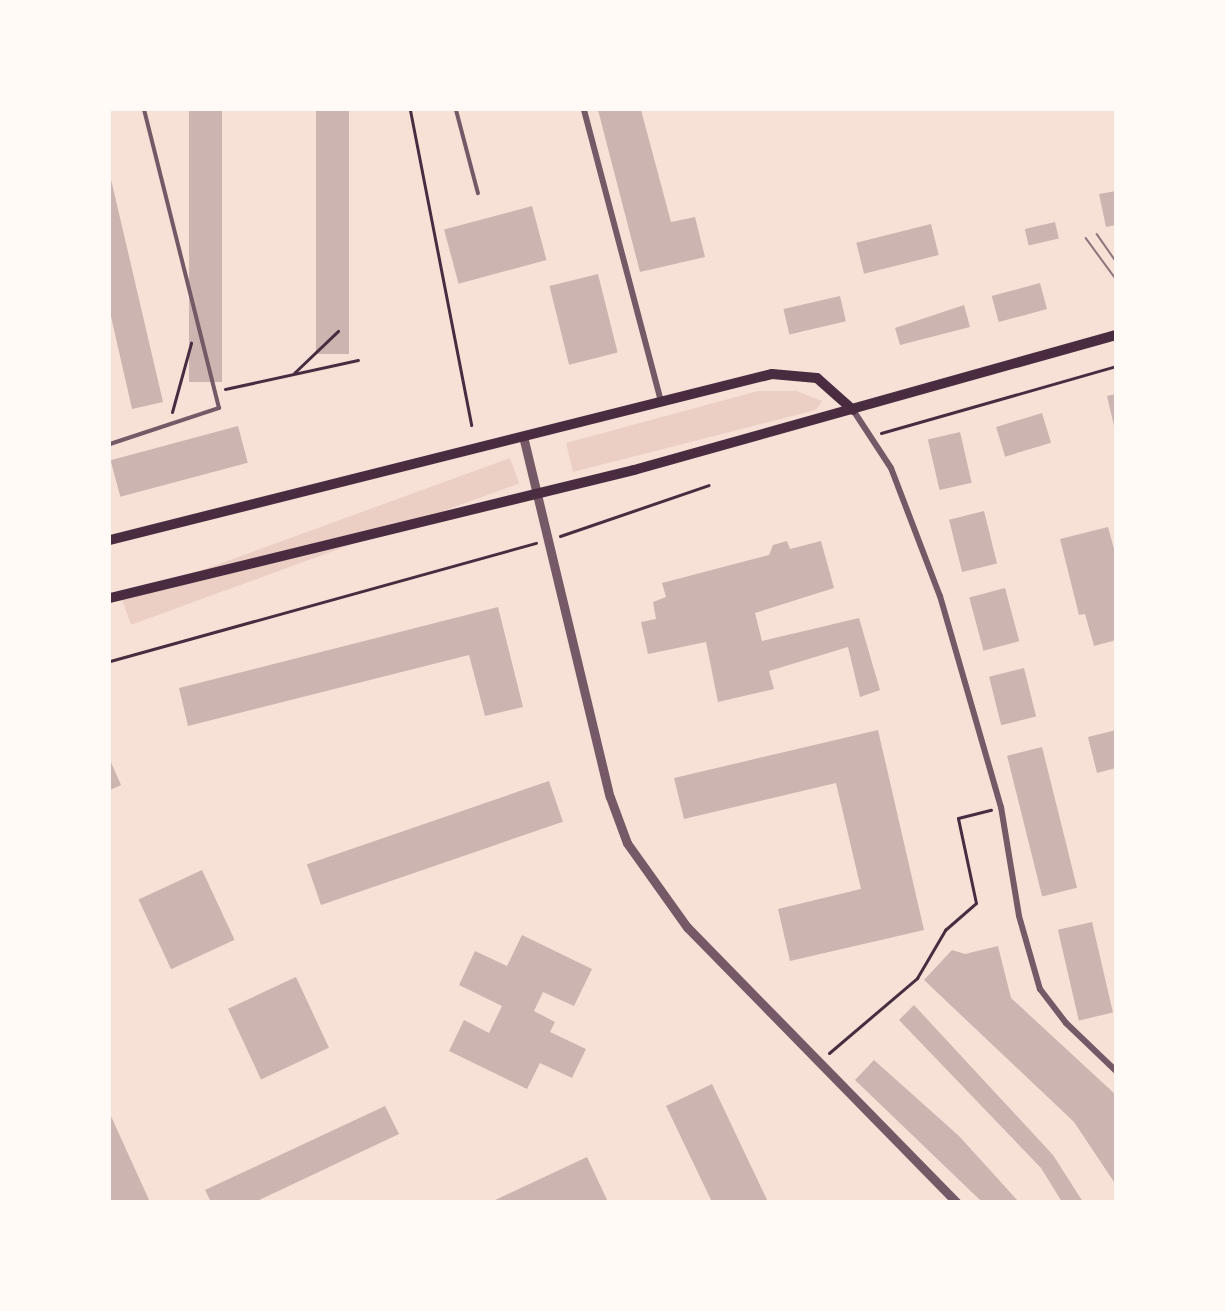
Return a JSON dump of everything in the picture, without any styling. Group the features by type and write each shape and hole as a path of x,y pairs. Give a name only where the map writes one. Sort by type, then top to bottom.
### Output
{"main road":[{"path":"110,598 540,492 854,410 1116,335"},
{"path":"110,540 772,374 796,374 817,378 854,410"}],"street":[{"path":"584,110 661,400"},
{"path":"854,410 869,437 891,468 940,596 1001,807 1019,916 1040,989 1066,1023 1116,1071"},
{"path":"523,436 540,492 610,797 627,843 665,902 956,1202"}],"lane":[{"path":"110,444 219,408 144,110"},
{"path":"456,110 478,193"}],"path":[{"path":"410,110 471,424"},
{"path":"169,425 197,321"},
{"path":"292,374 338,331"},
{"path":"214,391 358,360"},
{"path":"869,437 1116,366"},
{"path":"110,661 550,539 709,485"},
{"path":"820,1060 917,978 945,930 976,903 958,818 1001,807"}],"shaded area":[{"path":"758,391 797,391 822,401 816,410 573,472 566,443"},
{"path":"510,458 519,483 131,625 122,599"}],"building":[{"path":"189,110 222,110 222,382 189,382"},
{"path":"316,110 349,110 349,354 316,354"},
{"path":"598,110 641,110 671,222 695,217 705,257 640,272"},
{"path":"110,175 163,402 132,409 110,312"},
{"path":"1116,191 1116,225 1106,227 1099,194"},
{"path":"532,206 546,260 459,284 444,230"},
{"path":"1055,222 1059,239 1029,246 1025,229"},
{"path":"931,224 939,255 864,274 856,243"},
{"path":"598,274 618,353 569,365 549,286"},
{"path":"1040,283 1047,309 999,322 992,296"},
{"path":"840,296 846,321 789,334 783,309"},
{"path":"964,305 970,327 900,345 895,328"},
{"path":"1116,394 1116,430 1115,430 1107,396"},
{"path":"1042,413 1051,443 1005,457 996,427"},
{"path":"238,426 248,463 120,497 110,460"},
{"path":"960,432 972,483 940,490 928,439"},
{"path":"984,511 997,563 962,572 949,520"},
{"path":"1108,527 1116,556 1116,640 1094,646 1085,614 1079,615 1060,539"},
{"path":"787,541 790,549 821,541 834,588 755,613 762,641 859,618 880,690 860,697 848,647 769,671 774,689 718,702 706,642 648,654 641,622 656,619 653,602 666,597 662,583 769,555 773,545"},
{"path":"1005,588 1019,641 983,651 969,598"},
{"path":"498,607 523,707 485,716 469,655 188,726 179,688"},
{"path":"1024,668 1036,717 1001,725 989,677"},
{"path":"878,730 924,930 790,961 778,909 861,889 836,783 684,819 674,778"},
{"path":"1116,730 1116,768 1097,773 1088,737"},
{"path":"1042,747 1077,888 1042,896 1007,756"},
{"path":"110,760 121,785 110,790"},
{"path":"549,781 563,822 321,905 307,864"},
{"path":"202,870 235,940 171,969 139,900"},
{"path":"1092,922 1113,1013 1079,1020 1058,930"},
{"path":"522,935 592,969 574,1006 543,992 534,1011 555,1022 550,1032 586,1049 572,1078 540,1063 527,1089 449,1051 464,1020 489,1033 502,1006 459,985 475,951 507,966"},
{"path":"998,946 1011,998 1116,1095 1116,1185 1074,1122 924,980 952,950 965,954"},
{"path":"296,977 329,1048 261,1079 228,1009"},
{"path":"914,1005 1053,1155 1083,1202 1062,1202 1041,1168 899,1020"},
{"path":"874,1060 959,1136 1019,1202 982,1202 855,1080"},
{"path":"712,1084 768,1202 712,1202 666,1106"},
{"path":"385,1106 399,1134 255,1202 211,1202 205,1190"},
{"path":"110,1114 150,1202 110,1202"},
{"path":"587,1157 608,1202 491,1202"}],"tram line":[{"path":"1097,234 1116,261"},
{"path":"1086,238 1116,279"}]}
